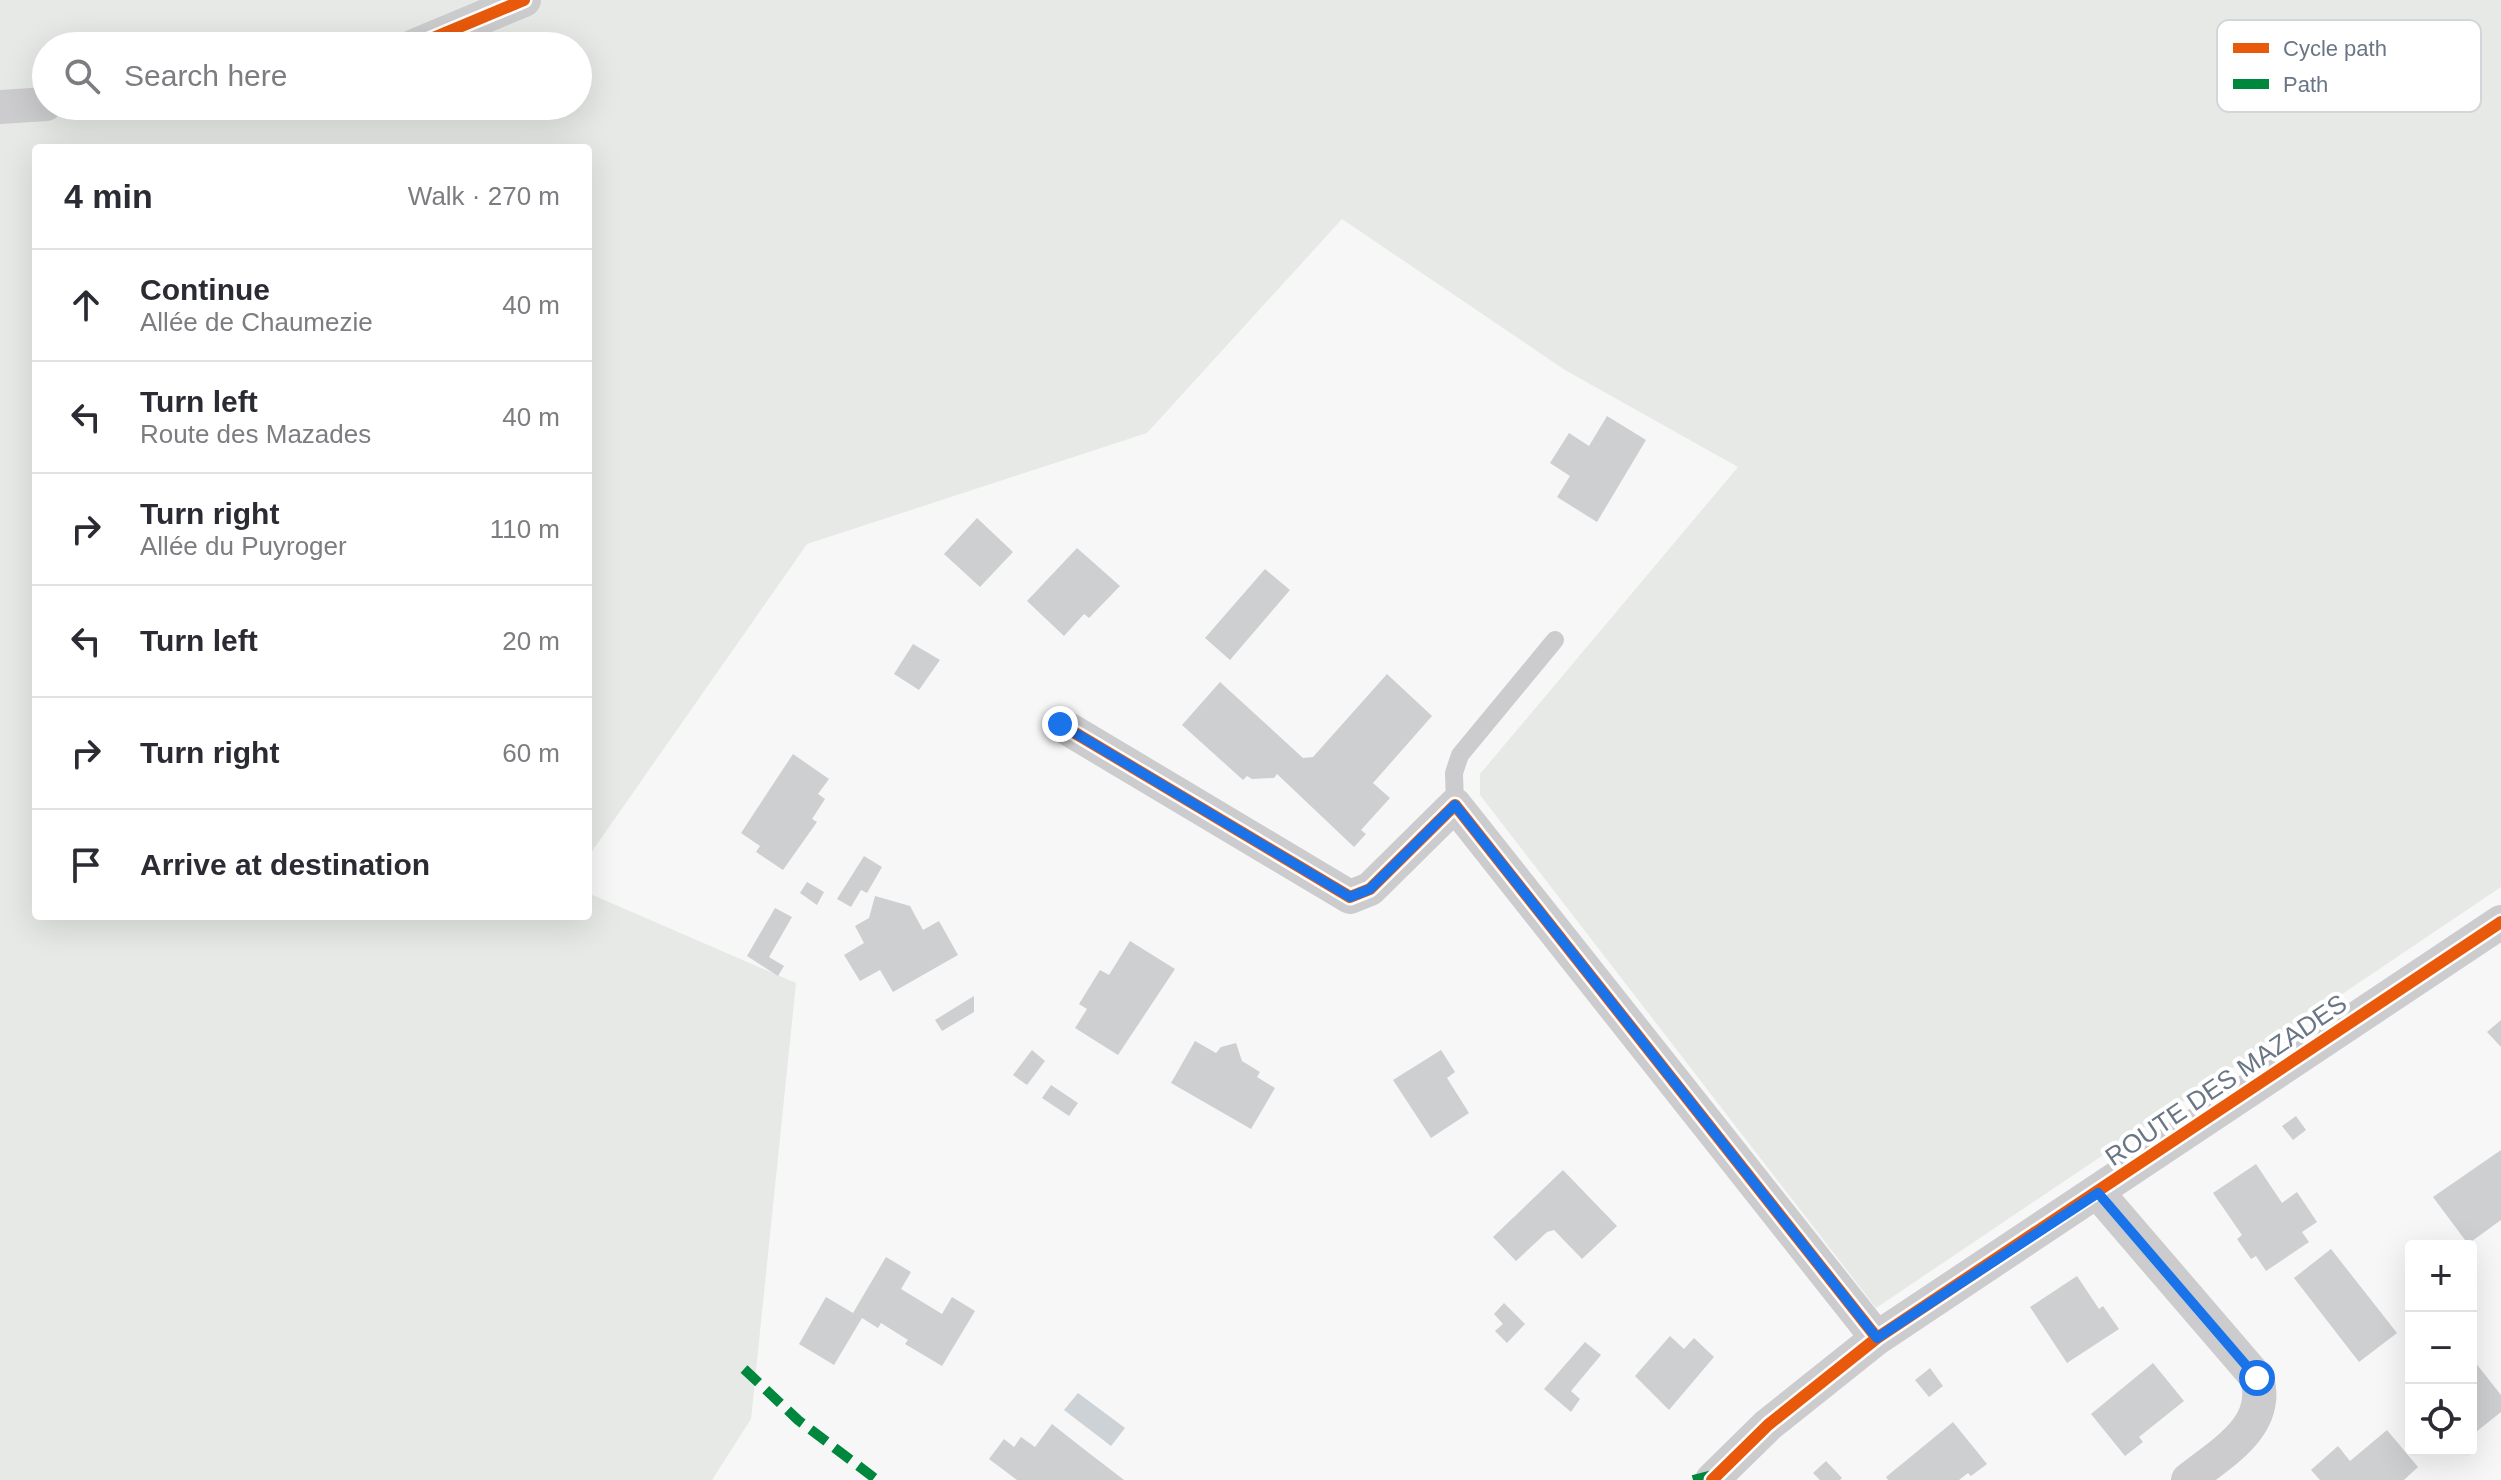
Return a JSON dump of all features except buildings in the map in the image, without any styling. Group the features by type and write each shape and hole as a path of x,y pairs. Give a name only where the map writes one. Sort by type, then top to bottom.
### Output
{"street":[{"path":"447,32 524,0"},
{"path":"0,107 32,105"},
{"path":"1060,724 1350,897 1370,889 1455,805 1877,1338"},
{"name":"ROUTE DES MAZADES","path":"1712,1480 1768,1425 1877,1338 2501,922"},
{"path":"2098,1193 2257,1378 2262,1395 2257,1417 2242,1436 2188,1480"}],"lane":[{"path":"1455,805 1454,773 1460,755 1555,640"}],"shaded area":[{"path":"0,0 2501,0 2501,887 1876,1308 1480,795 1480,774 1738,467 1565,370 1342,219 1147,433 807,544 592,851 592,144 32,144 32,920 592,920 592,895 796,983 751,1419 712,1480 0,1480"},
{"path":"1078,1393 1125,1428 1111,1446 1064,1410"}],"marked path":[{"path":"744,1369 798,1420 877,1480"},
{"path":"1693,1480 1717,1474"}],"cycle path":[{"path":"447,32 524,0"},
{"path":"1060,724 1350,897 1370,889 1455,805 1877,1338"},
{"path":"1712,1480 1768,1425 1877,1338 2501,922"}],"route":[{"path":"1060,724 1350,897 1370,889 1455,805 1877,1338 2098,1193 2257,1378"}]}
